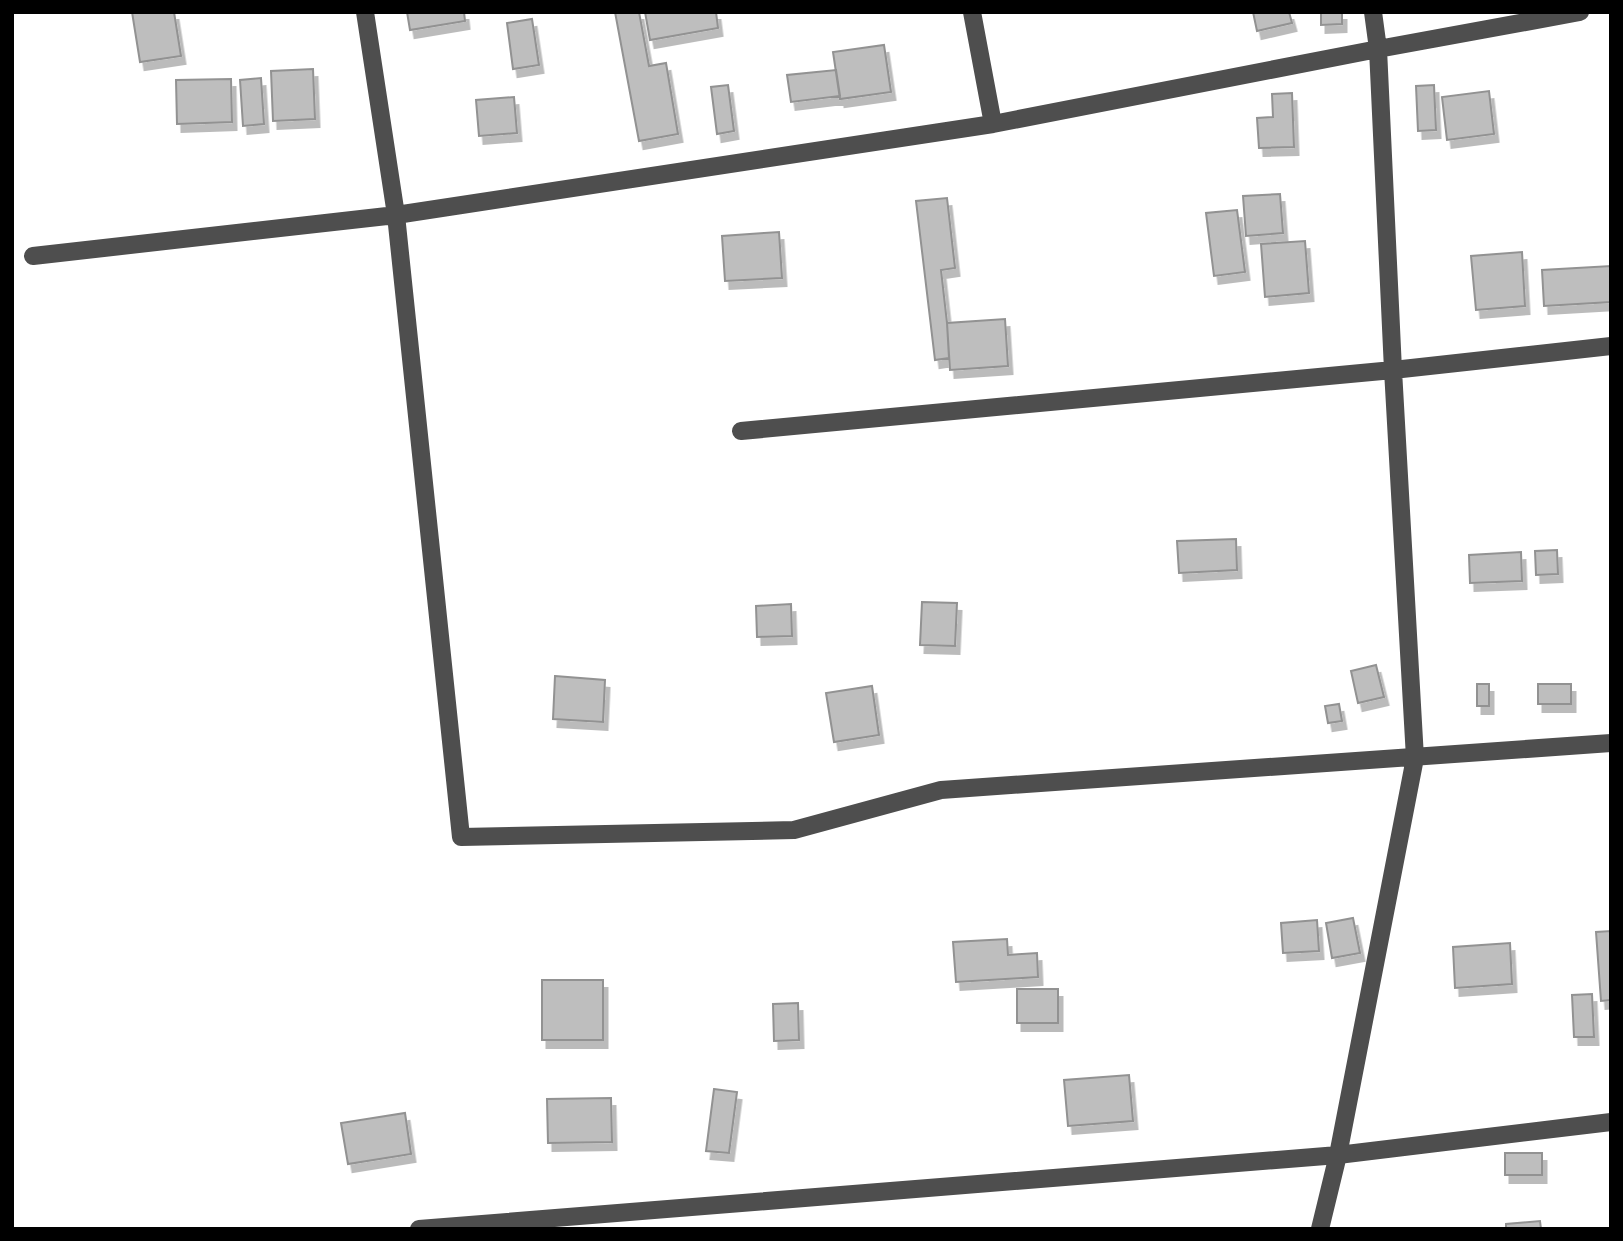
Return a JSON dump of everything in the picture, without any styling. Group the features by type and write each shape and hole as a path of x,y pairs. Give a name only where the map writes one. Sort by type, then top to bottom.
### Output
{"street":[{"path":"365,12 396,215 461,838 794,830 940,790 1611,743"},
{"path":"972,12 993,124"},
{"path":"1320,1229 1338,1155 1415,758 1378,49 1373,12"},
{"path":"33,256 396,215 993,124 1580,12"},
{"path":"741,431 1393,370 1611,346"},
{"path":"419,1229 1338,1155 1611,1122"}],"building":[{"path":"132,12 174,12 181,56 140,62"},
{"path":"407,12 464,12 465,21 410,30"},
{"path":"615,12 639,12 649,66 666,63 678,134 639,141"},
{"path":"645,12 716,12 718,28 650,40"},
{"path":"1253,12 1289,12 1292,23 1257,31"},
{"path":"1321,12 1342,12 1342,24 1321,25"},
{"path":"532,19 539,65 513,69 507,23"},
{"path":"884,45 891,92 840,99 833,52"},
{"path":"313,69 315,119 273,121 271,71"},
{"path":"836,70 840,96 791,102 787,75"},
{"path":"261,78 264,124 243,126 240,80"},
{"path":"231,79 232,122 177,124 176,80"},
{"path":"728,85 734,131 717,134 711,87"},
{"path":"1434,85 1436,130 1418,131 1416,86"},
{"path":"1489,91 1494,134 1447,140 1442,97"},
{"path":"1292,93 1294,147 1259,148 1257,118 1273,117 1272,94"},
{"path":"514,97 517,133 479,136 476,100"},
{"path":"1280,194 1283,233 1246,236 1243,196"},
{"path":"947,198 955,268 941,270 949,358 935,360 916,201"},
{"path":"1237,210 1245,272 1214,276 1206,213"},
{"path":"779,232 782,278 725,281 722,236"},
{"path":"1305,241 1309,293 1265,297 1261,244"},
{"path":"1522,252 1525,306 1476,310 1471,256"},
{"path":"1611,266 1611,302 1544,306 1542,270"},
{"path":"1005,319 1008,366 950,370 947,323"},
{"path":"1236,539 1237,570 1179,573 1177,541"},
{"path":"1557,550 1558,574 1536,575 1535,551"},
{"path":"1521,552 1522,581 1470,583 1469,555"},
{"path":"922,602 957,603 955,646 920,645"},
{"path":"791,604 792,636 757,637 756,606"},
{"path":"1376,665 1384,697 1358,703 1351,671"},
{"path":"555,676 605,680 603,722 553,719"},
{"path":"1477,684 1489,684 1489,706 1477,706"},
{"path":"1538,684 1571,684 1571,704 1538,704"},
{"path":"872,686 879,735 834,742 826,693"},
{"path":"1339,704 1342,721 1328,723 1325,706"},
{"path":"1353,918 1360,953 1332,958 1326,923"},
{"path":"1317,920 1319,951 1283,953 1281,923"},
{"path":"1611,931 1611,1000 1601,1001 1596,932"},
{"path":"1007,939 1008,955 1037,953 1038,977 956,982 953,942"},
{"path":"1510,943 1512,984 1455,988 1453,947"},
{"path":"542,980 603,980 603,1040 542,1040"},
{"path":"1017,989 1058,989 1058,1023 1017,1023"},
{"path":"1592,994 1594,1037 1574,1037 1572,995"},
{"path":"798,1003 799,1040 774,1041 773,1004"},
{"path":"1129,1075 1133,1121 1068,1126 1064,1080"},
{"path":"714,1089 737,1092 729,1153 706,1151"},
{"path":"611,1098 612,1142 548,1143 547,1099"},
{"path":"405,1113 411,1154 348,1164 341,1123"},
{"path":"1505,1153 1542,1153 1542,1175 1505,1175"},
{"path":"1540,1221 1541,1229 1506,1229 1506,1224"}]}
